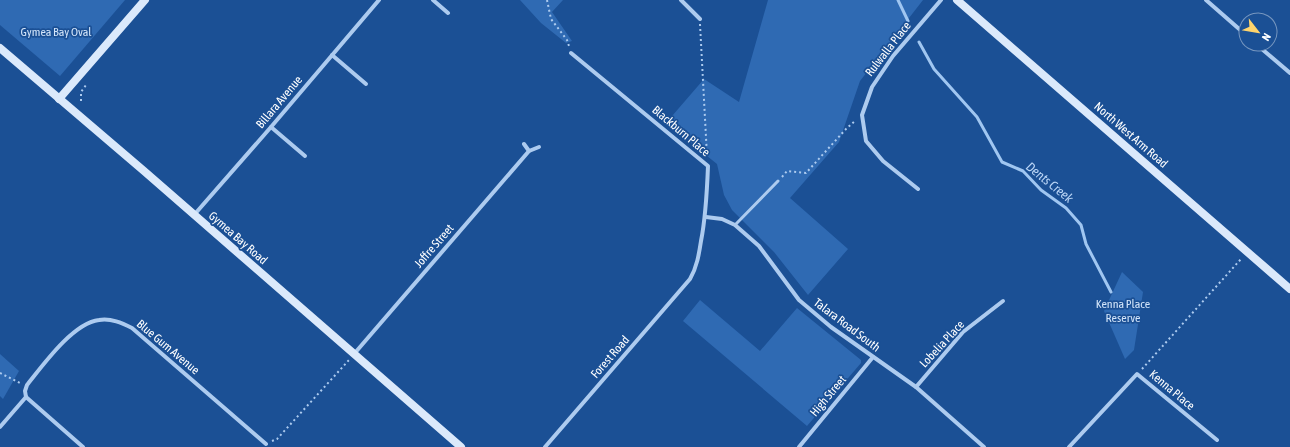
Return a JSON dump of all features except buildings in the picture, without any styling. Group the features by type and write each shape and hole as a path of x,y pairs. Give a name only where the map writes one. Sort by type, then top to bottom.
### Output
{"street":[{"path":"59,100 145,0"},
{"name":"Billara Avenue","path":"194,215 379,0"},
{"path":"433,0 448,13"},
{"path":"681,0 700,19"},
{"name":"Rulwalla Place","path":"918,189 884,161 866,141 862,115 872,87 889,62 941,0"},
{"name":"North West Arm Road","path":"957,0 1290,289"},
{"path":"1206,0 1238,28"},
{"name":"Gymea Bay Road","path":"0,48 59,100 144,171 461,447"},
{"path":"1265,52 1290,73"},
{"name":"Blackburn Place","path":"571,53 708,166 706,217 698,258 694,272 690,279"},
{"path":"332,55 366,84"},
{"path":"271,127 305,156"},
{"path":"524,144 529,151"},
{"name":"Joffre Street","path":"354,354 529,151 539,147"},
{"name":"Talara Road South","path":"706,217 722,219 734,225 759,246 799,300 831,327 916,387 984,447"},
{"name":"Forest Road","path":"545,447 690,279"},
{"name":"Lobelia Place","path":"916,387 963,332 1003,301"},
{"name":"Blue Gum Avenue","path":"27,385 68,337 78,329 90,322 99,320 116,321 132,328 266,444"},
{"name":"High Street","path":"799,447 873,357"},
{"name":"Kenna Place","path":"1069,447 1137,374 1217,440"},
{"path":"27,385 25,391 26,397 83,447"},
{"path":"0,427 26,397"}],"lane":[{"path":"734,225 778,181"}],"path":[{"path":"547,0 551,19 567,40 571,53"},
{"path":"700,19 708,166"},
{"path":"81,101 81,92 86,85"},
{"path":"778,181 787,171 806,173 846,129 862,115"},
{"path":"1137,374 1241,259"},
{"path":"266,444 277,439 354,354"},
{"path":"0,373 27,385"}],"green space":[{"name":"Gymea Bay Oval","path":"0,0 125,0 60,76 0,25"},
{"path":"520,0 563,0 552,12 572,41 566,43 541,23"},
{"path":"768,0 923,0 860,81 839,142 790,198 848,249 808,295 774,252 732,210 724,195 717,164 666,123 704,79 739,102"},
{"name":"Kenna Place Reserve","path":"1122,272 1143,292 1134,350 1125,359 1104,311"},
{"path":"700,300 760,351 797,308 861,360 861,363 807,426 683,321"},
{"path":"0,354 19,371 3,399 0,396"}],"waterway":[{"name":"Dents Creek","path":"898,0 908,21"},
{"name":"Dents Creek","path":"919,42 934,69 977,117 1002,162 1023,171 1041,190 1066,208 1081,225 1086,244 1111,292"}]}
